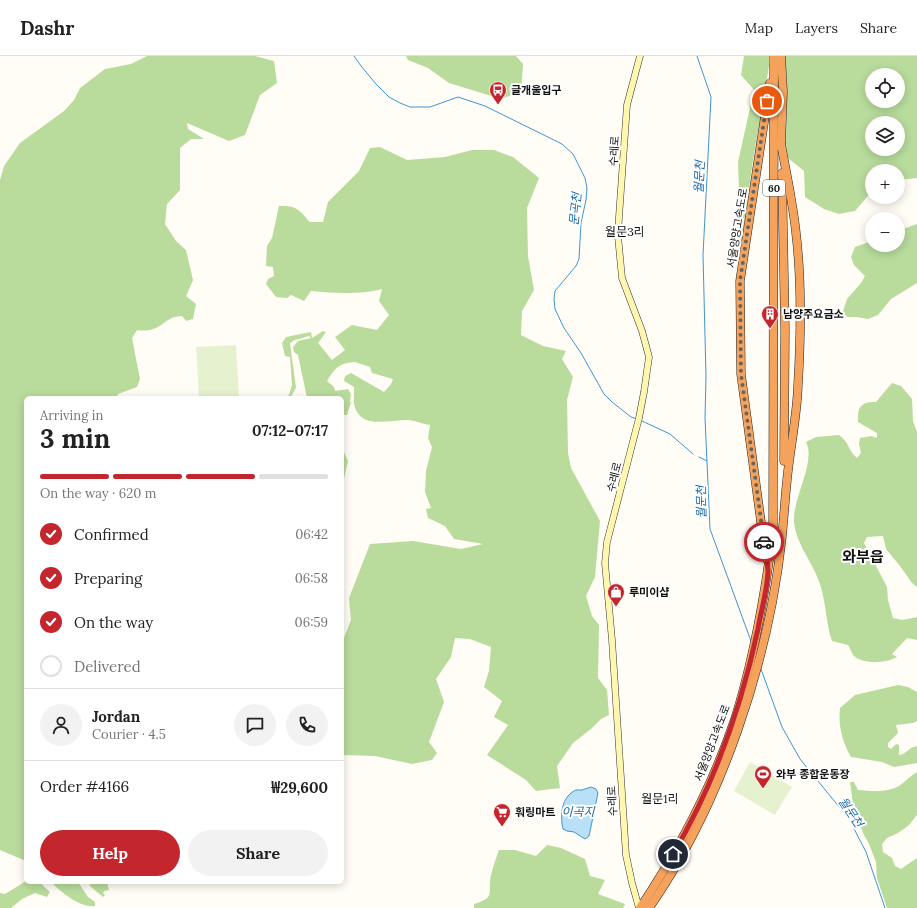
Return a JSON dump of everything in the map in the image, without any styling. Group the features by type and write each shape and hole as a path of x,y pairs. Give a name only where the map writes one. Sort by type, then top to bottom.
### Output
{"highway":[{"name":"서울양양고속도로","path":"768,571 741,374 740,281 774,56"},
{"name":"서울양양고속도로","path":"647,904 710,781 734,719 745,684 765,595 773,524 774,56"},
{"name":"서울양양고속도로","path":"781,56 783,91 781,143 785,329 784,506"},
{"name":"서울양양고속도로","path":"640,908 647,904 675,869 707,805 731,747 748,697 770,608 782,536 789,457 797,404 800,330 799,270 796,233 781,143"}],"main road":[{"name":"수레로","path":"640,56 628,105 618,230 619,259 622,278 642,331 649,357 638,420 607,542 605,563 612,640 626,855 632,883 640,908"}],"green space":[{"path":"147,56 255,56 274,61 277,83 260,95 245,135 229,141 187,123 188,129 204,139 191,139 180,148 180,190 167,204 165,224 176,241 186,250 193,280 186,296 196,304 193,319 186,321 182,316 176,317 152,330 137,330 132,338 140,379 137,387 118,394 117,396 24,396 24,860 0,850 0,180 4,166 20,143 64,111 74,100 80,88 105,69 131,64"},
{"path":"406,56 516,56 523,64 521,92 501,99 449,83 428,68 408,60"},
{"path":"744,56 769,56 769,66 753,160 741,245 738,162 754,90 741,75"},
{"path":"785,56 917,56 917,178 905,179 905,164 865,164 865,199 855,211 839,214 824,209 805,197 804,171 788,158 786,145 787,85"},
{"path":"380,147 407,160 445,157 472,150 494,150 513,157 539,178 527,208 528,256 534,290 522,311 521,335 543,346 566,351 562,359 573,377 567,400 568,453 571,468 600,521 595,577 586,596 592,616 599,625 598,678 607,690 609,715 601,719 573,743 557,766 560,788 536,791 526,780 487,755 508,725 494,717 502,701 484,687 489,671 491,647 470,639 455,638 451,657 436,679 444,702 429,742 437,753 432,760 412,764 375,756 344,755 344,638 351,620 349,598 370,544 413,541 461,549 483,544 454,539 445,526 428,518 426,509 431,508 425,492 426,471 432,447 428,438 430,425 409,420 377,422 362,418 357,412 354,404 354,387 344,381 345,376 351,373 384,392 391,384 393,379 372,373 370,367 355,362 338,367 327,381 334,387 335,391 348,389 351,394 351,402 347,415 344,415 344,396 307,396 298,355 294,352 293,347 298,341 311,338 309,336 290,343 296,388 291,396 287,396 292,385 290,357 285,356 282,343 286,337 311,332 312,338 323,331 326,332 318,343 332,360 345,350 335,337 352,325 377,330 389,315 379,301 382,289 355,293 311,291 304,301 291,295 287,298 276,297 266,284 268,279 274,276 273,267 266,266 267,246 272,238 279,206 294,207 310,222 323,222 328,202 359,171 370,148"},
{"path":"917,224 917,283 891,299 878,315 868,319 847,317 843,311 847,299 865,276 854,265 851,257 855,247 865,243 865,252 905,252 905,228"},
{"path":"236,345 239,396 199,396 196,347"},
{"path":"892,383 901,386 912,399 913,421 917,432 917,587 912,583 886,549 883,536 867,537 864,543 887,587 888,600 893,618 902,620 917,617 917,640 907,638 892,654 897,657 893,659 882,662 869,662 858,659 854,656 848,645 832,641 820,584 800,544 794,519 797,500 807,469 808,450 806,442 816,437 839,435 843,438 852,453 857,458 861,453 859,444 860,438 871,436 877,438 877,433 858,422 859,409 863,404 876,402"},
{"path":"344,452 348,461 344,479"},
{"path":"898,685 908,687 917,692 917,721 913,723 896,725 898,733 888,743 888,747 891,749 896,744 899,745 899,755 917,746 917,763 894,767 882,762 851,757 841,733 840,708 855,695"},
{"name":"와부 종합운동장","path":"750,762 792,787 775,815 734,791"},
{"path":"917,772 917,815 908,826 887,838 882,844 883,852 892,858 895,866 901,869 917,858 917,908 887,908 877,878 876,862 863,833 853,804 850,782 854,782 858,790 884,791 899,786"},
{"path":"547,845 561,848 585,859 590,876 605,880 598,894 625,904 623,908 474,908 474,904 486,899 490,894 491,875 499,850 515,850 536,856"},
{"path":"24,882 24,884 41,884 50,892 47,897 35,893 22,899 11,908 0,908 0,893 5,894"},
{"path":"53,884 79,884 88,897 95,902 95,906 89,906 77,902 65,895"},
{"path":"90,884 108,884 109,890 104,891 103,893 105,895 103,897 90,886"}],"water":[{"name":"이곡지","path":"591,787 596,789 598,793 589,836 585,839 574,832 563,829 562,812 567,797 571,793 576,790"}],"waterway":[{"name":"문곡천","path":"354,56 376,84 389,97 400,103 410,107 430,107 458,97 485,106 562,144 573,154 585,178 587,188 586,200 581,223 579,259 576,266 555,291 555,309 564,328 581,353 604,394 631,417 637,419"},
{"name":"월문천","path":"697,56 711,97 703,255 706,377 705,418 710,529 751,641"},
{"name":"문곡천","path":"642,421 670,434 693,454"},
{"name":"월문천","path":"699,457 707,461"},
{"name":"월문천","path":"761,669 782,727 800,759 849,819 866,852 885,908"}],"way so far":[{"path":"764,542 741,374 740,281 767,101"}],"place":[{"name":"글개울입구","path":"498,105"},
{"name":"남양주요금소","path":"770,329"},
{"name":"루미이샵","path":"616,607"},
{"name":"와부 종합운동장","path":"763,789"},
{"name":"훠링마트","path":"502,827"}],"district":[{"name":"월문3리","path":"625,231"},
{"name":"와부읍","path":"863,556"},
{"name":"월문1리","path":"660,798"}],"route":[{"path":"673,854 710,781 722,753 745,684 765,595 768,571 764,542"}]}
